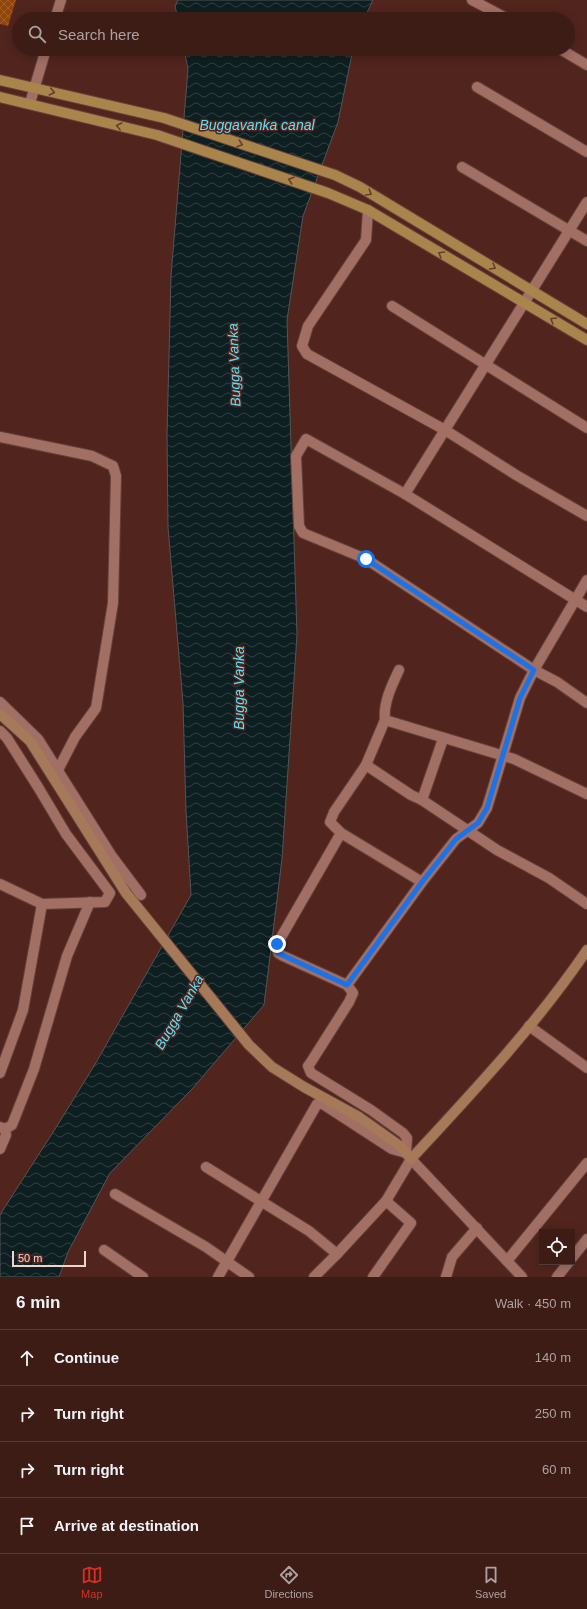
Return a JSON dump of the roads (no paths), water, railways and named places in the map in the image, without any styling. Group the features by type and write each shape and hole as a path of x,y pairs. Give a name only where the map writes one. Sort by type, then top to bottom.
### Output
{"main road":[{"path":"0,80 164,118 335,175 360,187 587,324"},
{"path":"0,97 30,103 157,135 328,193 368,210 587,340"},
{"path":"0,714 30,741 126,893 249,1046 272,1067 304,1087 359,1117 400,1146 409,1156 496,1068 570,975 587,950"}],"street":[{"path":"57,12 61,0"},
{"path":"472,0 495,12"},
{"path":"30,103 44,56"},
{"path":"572,56 587,65"},
{"path":"477,87 587,152"},
{"path":"462,167 587,241"},
{"path":"405,494 523,302 587,202"},
{"path":"368,210 366,240 308,326 302,346 307,354 445,430 516,475 587,516"},
{"path":"392,306 587,428"},
{"path":"0,437 92,456 113,466 116,476 114,603 96,708 75,737 58,770"},
{"path":"587,607 405,494 306,439 296,456 299,526 303,533 366,559 534,670 556,682 587,703"},
{"path":"347,985 422,882 456,839 478,823 487,808 520,698 534,670 587,580"},
{"path":"399,670 390,688 384,712 385,720 366,764 334,812 330,822 341,833 422,882"},
{"path":"0,702 38,740 112,855 141,895"},
{"path":"385,720 443,739 514,759 587,794"},
{"path":"0,732 7,738 66,834 110,893 105,902 42,904 0,884"},
{"path":"422,800 443,739"},
{"path":"366,764 411,795 422,800 497,850 549,878 587,904"},
{"path":"314,1277 386,1201 409,1156 407,1138 403,1133 371,1110 311,1074 309,1070 308,1066 350,1002 353,993 347,985 283,956 278,953 277,949 280,939 341,833"},
{"path":"0,1149 6,1135 3,1128 12,1125 34,1069 67,956 90,902"},
{"path":"0,1073 23,1010 42,904"},
{"path":"529,1026 587,1068"},
{"path":"218,1277 263,1201 317,1104 323,1104 392,1149 409,1156 522,1277"},
{"path":"507,1260 587,1163"},
{"path":"206,1167 263,1201 309,1231 337,1254"},
{"path":"114,1194 194,1239 249,1277"},
{"path":"373,1277 411,1224 386,1201"},
{"path":"446,1277 452,1257 477,1228"},
{"path":"575,1254 587,1239"},
{"path":"104,1250 142,1277"},
{"path":"557,1277 566,1265"}],"water":[{"path":"178,0 373,0 367,12 176,12 175,6"},
{"name":"Buggavanka canal","path":"185,56 352,56 338,122 303,216 287,320 297,635 282,859 264,1005 192,1089 110,1173 68,1252 59,1277 0,1277 0,1215 97,1061 191,895 186,811 183,703 168,527 167,435 171,276 188,69"}],"water label":[{"name":"Bugga Vanka","path":"234,365"},
{"name":"Bugga Vanka","path":"239,688"},
{"name":"Bugga Vanka","path":"179,1012"}]}
